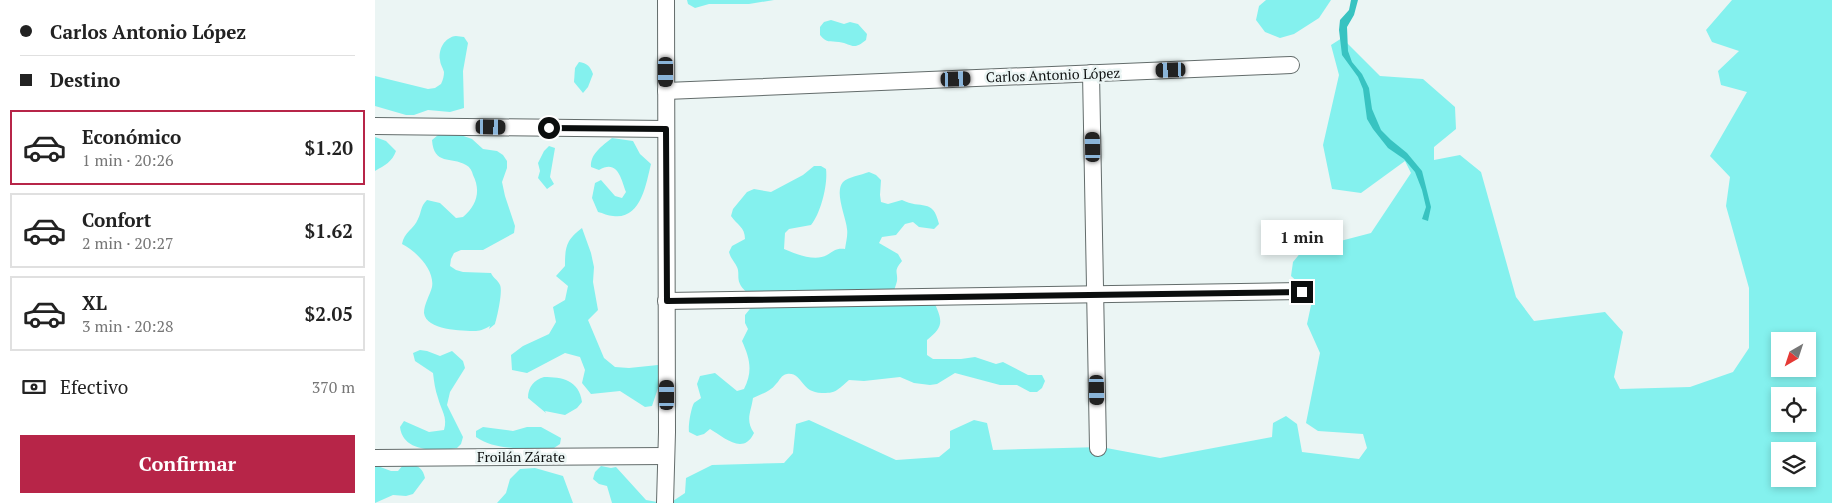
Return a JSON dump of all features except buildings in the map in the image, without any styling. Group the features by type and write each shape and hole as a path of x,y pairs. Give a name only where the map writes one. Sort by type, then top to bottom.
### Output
{"street":[{"path":"665,0 667,301 665,503"},
{"name":"Carlos Antonio López","path":"666,90 1291,65"},
{"path":"1091,73 1099,448"},
{"path":"375,126 666,129"},
{"path":"667,301 1302,292"},
{"name":"Froilán Zárate","path":"375,458 666,456"}],"shaded area":[{"path":"687,0 774,0 749,4 709,4 695,8 688,4"},
{"path":"1266,0 1331,0 1319,18 1294,34 1280,38 1265,32 1256,20 1259,6"},
{"path":"1351,0 1358,0 1354,15 1347,27 1348,51 1352,62 1362,74 1369,88 1372,109 1381,130 1407,153 1422,171 1431,207 1428,221 1422,219 1426,207 1415,172 1404,159 1388,148 1373,129 1367,119 1363,89 1358,77 1342,55 1339,30 1340,20 1349,10"},
{"path":"1732,0 1832,0 1832,503 670,503 685,493 686,478 712,465 784,463 793,453 796,424 809,420 896,460 939,457 950,448 950,431 974,420 987,423 993,450 1101,447 1160,458 1272,437 1273,423 1286,416 1297,424 1302,452 1359,459 1367,448 1363,434 1318,431 1306,423 1320,353 1307,324 1313,296 1291,276 1293,262 1302,251 1371,233 1411,173 1405,161 1361,193 1332,189 1323,145 1339,75 1331,45 1342,38 1380,76 1423,79 1455,107 1456,129 1434,147 1434,160 1460,155 1481,172 1516,297 1534,321 1605,312 1623,332 1614,377 1620,389 1690,387 1733,372 1749,348 1749,288 1726,206 1730,177 1710,156 1747,92 1721,85 1718,71 1739,51 1712,42 1706,30"},
{"path":"831,20 844,24 850,22 858,24 867,34 866,40 853,46 824,39 820,35 820,27 824,22"},
{"path":"456,36 464,37 468,43 463,71 464,108 450,112 428,110 414,115 406,115 375,106 375,76 428,89 435,88 441,84 444,72 440,62 441,48 446,41"},
{"path":"579,62 588,65 593,74 588,87 583,93 574,82 575,68"},
{"path":"452,132 472,139 483,149 497,151 507,161 507,168 502,182 515,226 514,233 483,250 461,250 454,253 451,259 450,266 456,270 491,273 500,285 500,298 495,324 489,329 490,326 478,331 445,328 426,319 424,310 432,287 431,274 418,256 402,244 427,200 440,203 456,218 463,217 472,208 476,198 477,187 470,168 460,162 440,157 433,148 432,140 438,135"},
{"path":"375,137 386,141 396,151 390,161 375,171"},
{"path":"612,138 633,141 640,154 651,164 641,199 636,207 622,216 611,216 598,212 592,198 595,183 601,180 615,196 622,198 626,192 615,169 605,167 599,170 591,167 592,158"},
{"path":"549,146 555,148 550,177 554,184 547,189 538,178 540,171 538,163"},
{"path":"814,166 821,166 826,169 826,182 821,206 811,225 789,229 785,233 784,249 817,258 837,249 845,249 847,231 840,198 841,186 845,180 855,176 869,172 876,175 881,180 881,202 888,204 902,200 930,207 939,224 934,229 919,227 913,222 905,224 896,235 882,237 879,243 898,254 902,261 897,270 897,281 893,294 935,304 940,324 939,328 927,340 927,355 933,359 975,357 996,364 1003,362 1028,375 1042,375 1045,381 1042,388 1037,392 1030,392 1017,385 1000,385 955,373 937,384 930,385 914,383 900,377 864,381 849,380 835,391 822,393 809,390 796,376 787,374 771,389 753,398 749,420 754,433 750,440 739,444 733,443 710,429 704,434 697,436 689,432 693,405 701,398 697,384 700,376 715,373 737,391 744,389 749,376 749,359 742,341 748,329 745,323 745,315 754,304 750,295 740,284 737,268 729,252 732,246 745,239 742,229 731,216 733,209 747,192 754,189 771,192 803,175"},
{"path":"582,228 594,267 593,282 598,310 588,320 604,358 615,367 629,368 658,365 661,379 652,406 645,407 620,391 591,394 582,383 585,370 580,357 565,353 527,373 512,370 511,355 523,346 549,334 556,322 553,307 565,300 568,286 556,276 565,266 567,244"},
{"path":"420,350 440,356 452,351 463,361 465,368 450,392 447,405 463,437 461,444 457,448 431,450 422,448 407,442 402,435 400,427 404,421 429,432 444,430 445,417 436,392 433,373 415,361 413,353"},
{"path":"544,377 569,381 577,389 582,402 577,408 565,415 545,411 546,413 528,398 532,384"},
{"path":"483,427 513,431 527,427 541,427 561,438 560,444 549,449 511,448 492,445 476,437 476,431"},
{"path":"411,464 420,468 425,478 413,494 406,496 393,495 375,503 375,465 391,471 398,471 403,465"},
{"path":"601,466 616,467 646,500 663,503 612,503 607,486 599,484 593,479 595,472"},
{"path":"535,468 563,476 573,503 497,503 506,493 510,479 520,469"}],"route":[{"path":"549,128 666,129 667,301 1302,292"}]}
